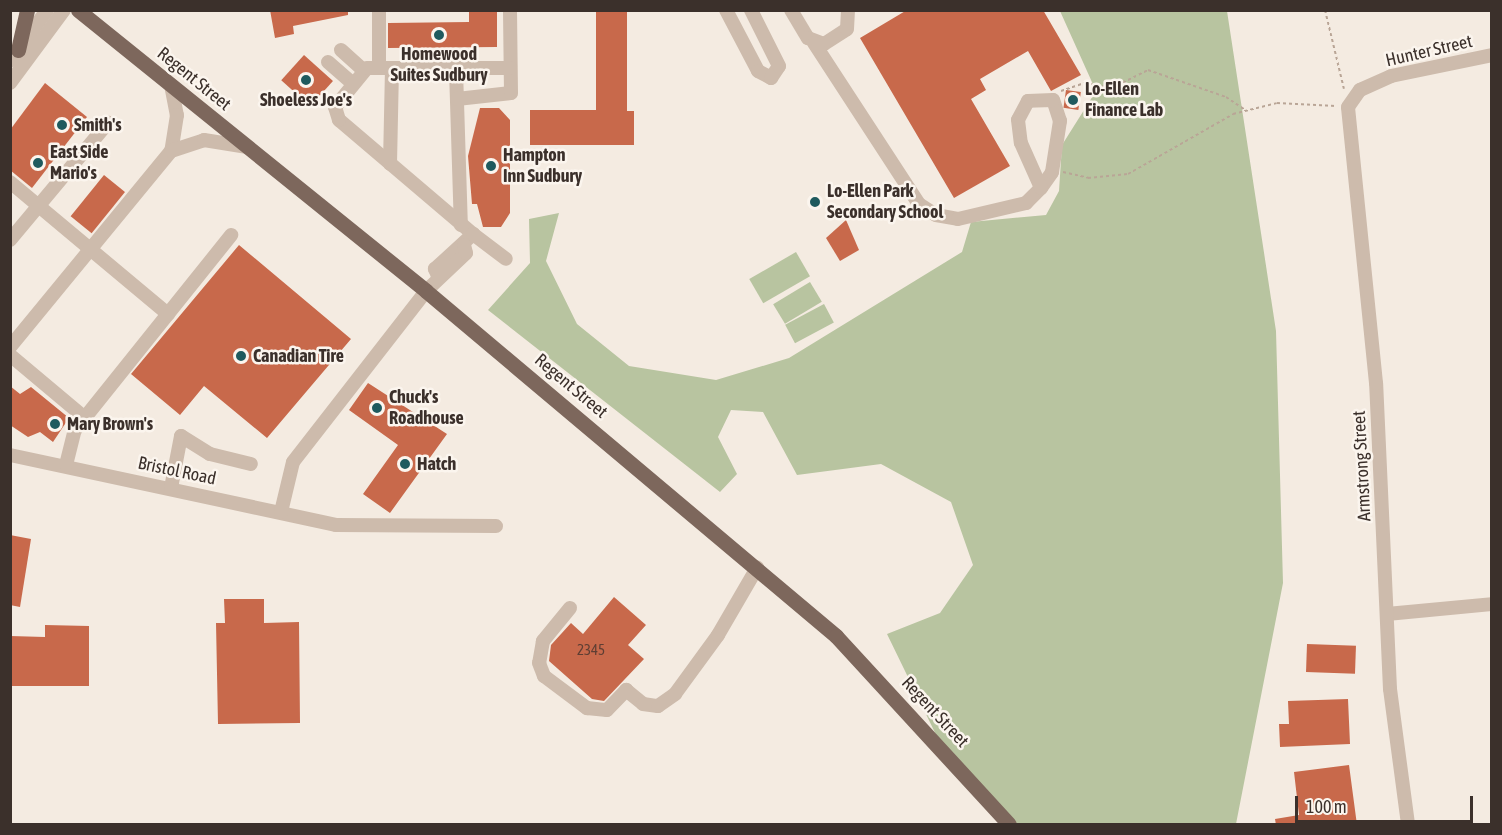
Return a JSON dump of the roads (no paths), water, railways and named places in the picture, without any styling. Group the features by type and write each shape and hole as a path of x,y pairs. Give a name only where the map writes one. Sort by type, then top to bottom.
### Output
{"main road":[{"path":"14,55 27,10"},
{"name":"Regent Street","path":"78,10 426,291 836,636 1010,825"}],"street":[{"path":"14,55 47,10"},
{"path":"10,83 64,10"},
{"path":"379,10 386,70 390,164"},
{"path":"458,99 506,98 510,68 510,10"},
{"path":"726,10 758,71 771,78 779,66 751,10"},
{"path":"791,10 841,76 920,204 936,215 958,219 1002,212 1026,203 1041,188 1052,172 1060,121 1053,100 1028,101 1018,120 1021,143 1041,188"},
{"path":"814,43 838,39 847,29 848,10"},
{"path":"341,50 362,69 510,68"},
{"name":"Hunter Street","path":"1348,107 1360,90 1391,76 1491,55"},
{"path":"328,62 351,82"},
{"path":"362,69 337,98 339,120 461,225"},
{"path":"281,512 293,462 438,276 444,277 466,253 468,240 461,225 456,70"},
{"path":"10,347 171,151 177,115 171,85"},
{"name":"Armstrong Street","path":"1348,107 1376,382 1390,689 1408,825"},
{"path":"10,240 108,123"},
{"path":"171,151 204,140 249,148"},
{"path":"10,182 168,314"},
{"path":"66,465 75,430 231,235"},
{"path":"468,240 506,259"},
{"path":"10,355 85,418"},
{"path":"171,488 181,436 210,454 251,464"},
{"name":"Bristol Road","path":"10,455 66,465 336,525 496,526"},
{"path":"570,608 543,641 539,663 544,676 588,708 607,710 626,690 643,704 658,706 675,694 718,635 757,568"},
{"path":"1387,614 1491,604"}],"place":[{"name":"Homewood Suites Sudbury","path":"439,35"},
{"name":"Shoeless Joe's","path":"306,80"},
{"name":"Lo-Ellen Finance Lab","path":"1073,100"},
{"name":"Smith's","path":"62,125"},
{"name":"East Side Mario's","path":"38,163"},
{"name":"Hampton Inn Sudbury","path":"491,166"},
{"name":"Lo-Ellen Park Secondary School","path":"815,202"},
{"name":"Canadian Tire","path":"241,356"},
{"name":"Chuck's Roadhouse","path":"377,408"},
{"name":"Mary Brown's","path":"55,424"},
{"name":"Hatch","path":"405,464"}]}
